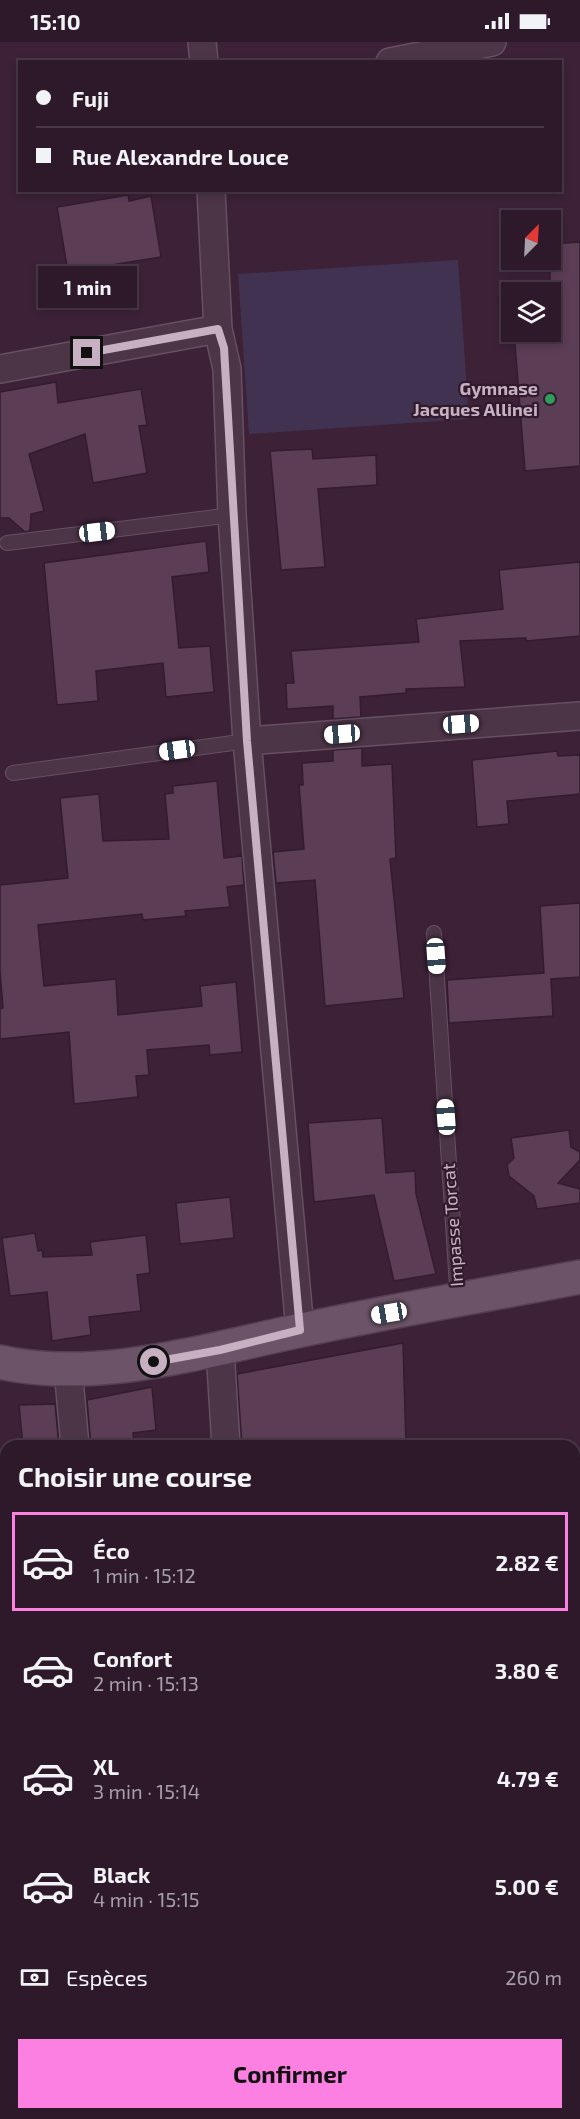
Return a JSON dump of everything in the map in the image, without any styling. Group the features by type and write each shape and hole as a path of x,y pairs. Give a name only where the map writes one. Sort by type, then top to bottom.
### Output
{"main road":[{"path":"0,1362 45,1368 68,1368 154,1362 220,1350 300,1330 580,1277"}],"street":[{"path":"202,42 204,60"},
{"path":"397,60 440,47 492,42"},
{"path":"211,192 218,329 227,369 232,515 247,741 300,1330"},
{"path":"0,369 218,329"},
{"path":"247,741 580,716"},
{"path":"220,1350 226,1440"},
{"path":"68,1368 74,1440"}],"lane":[{"path":"7,543 232,515"},
{"path":"13,773 247,741"},
{"name":"Impasse Torcat","path":"434,933 458,1301"}],"shaded area":[{"path":"458,260 469,419 249,434 238,274"}],"building":[{"path":"128,195 129,201 151,196 161,257 68,272 57,207"},
{"name":"Gymnase Jacques Allinei","path":"580,242 580,466 525,471 515,342 561,342 561,282 550,282 550,270 561,270 561,243"},
{"path":"499,297 501,297 501,324"},
{"path":"56,382 58,403 141,389 147,425 139,426 147,473 93,483 85,434 29,454 44,511 31,514 30,531 25,532 9,518 0,518 0,392"},
{"path":"312,449 313,459 376,455 377,485 318,489 325,567 281,570 270,451"},
{"path":"206,541 209,572 172,577 179,648 210,646 214,692 166,697 163,663 96,671 98,701 57,705 44,563"},
{"path":"580,562 580,636 526,641 526,638 460,641 465,687 406,689 406,693 360,697 361,717 333,719 333,706 287,709 286,683 294,683 291,651 419,642 416,619 503,609 499,570"},
{"path":"362,748 362,766 392,764 396,858 390,859 404,998 325,1006 315,880 276,883 273,852 304,849 299,785 303,785 302,763 333,761 333,750"},
{"path":"557,751 558,756 580,755 580,794 507,801 509,824 477,827 472,760"},
{"path":"217,781 224,858 242,856 244,885 227,887 230,907 185,911 186,916 143,920 142,914 38,925 44,986 116,979 118,1015 202,1006 200,986 236,982 242,1052 210,1055 209,1045 147,1050 149,1075 136,1076 138,1097 74,1104 69,1032 0,1039 0,1009 3,1008 0,971 0,885 68,878 60,798 99,794 103,841 169,839 165,794 173,793 173,786"},
{"path":"580,903 580,977 551,979 553,1016 449,1023 447,980 544,973 540,906"},
{"path":"382,1118 386,1173 415,1171 416,1194 436,1274 394,1281 374,1195 314,1202 308,1123"},
{"path":"569,1130 571,1147 580,1152 580,1160 558,1183 580,1189 580,1203 537,1209 534,1196 509,1176 507,1165 514,1158 511,1138"},
{"path":"230,1197 234,1238 180,1244 176,1203"},
{"path":"35,1233 38,1251 42,1250 43,1257 92,1255 90,1242 146,1235 150,1273 137,1275 141,1311 89,1317 91,1335 52,1341 47,1292 10,1296 2,1238"},
{"path":"403,1343 406,1440 242,1440 237,1374"},
{"path":"152,1387 156,1430 133,1433 134,1440 90,1440 87,1400"},
{"path":"55,1404 58,1440 22,1440 19,1405"}],"place":[{"name":"Gymnase Jacques Allinei","path":"550,399"}],"route":[{"path":"87,353 218,329 224,348 247,741 300,1330 220,1350 154,1362"}]}
